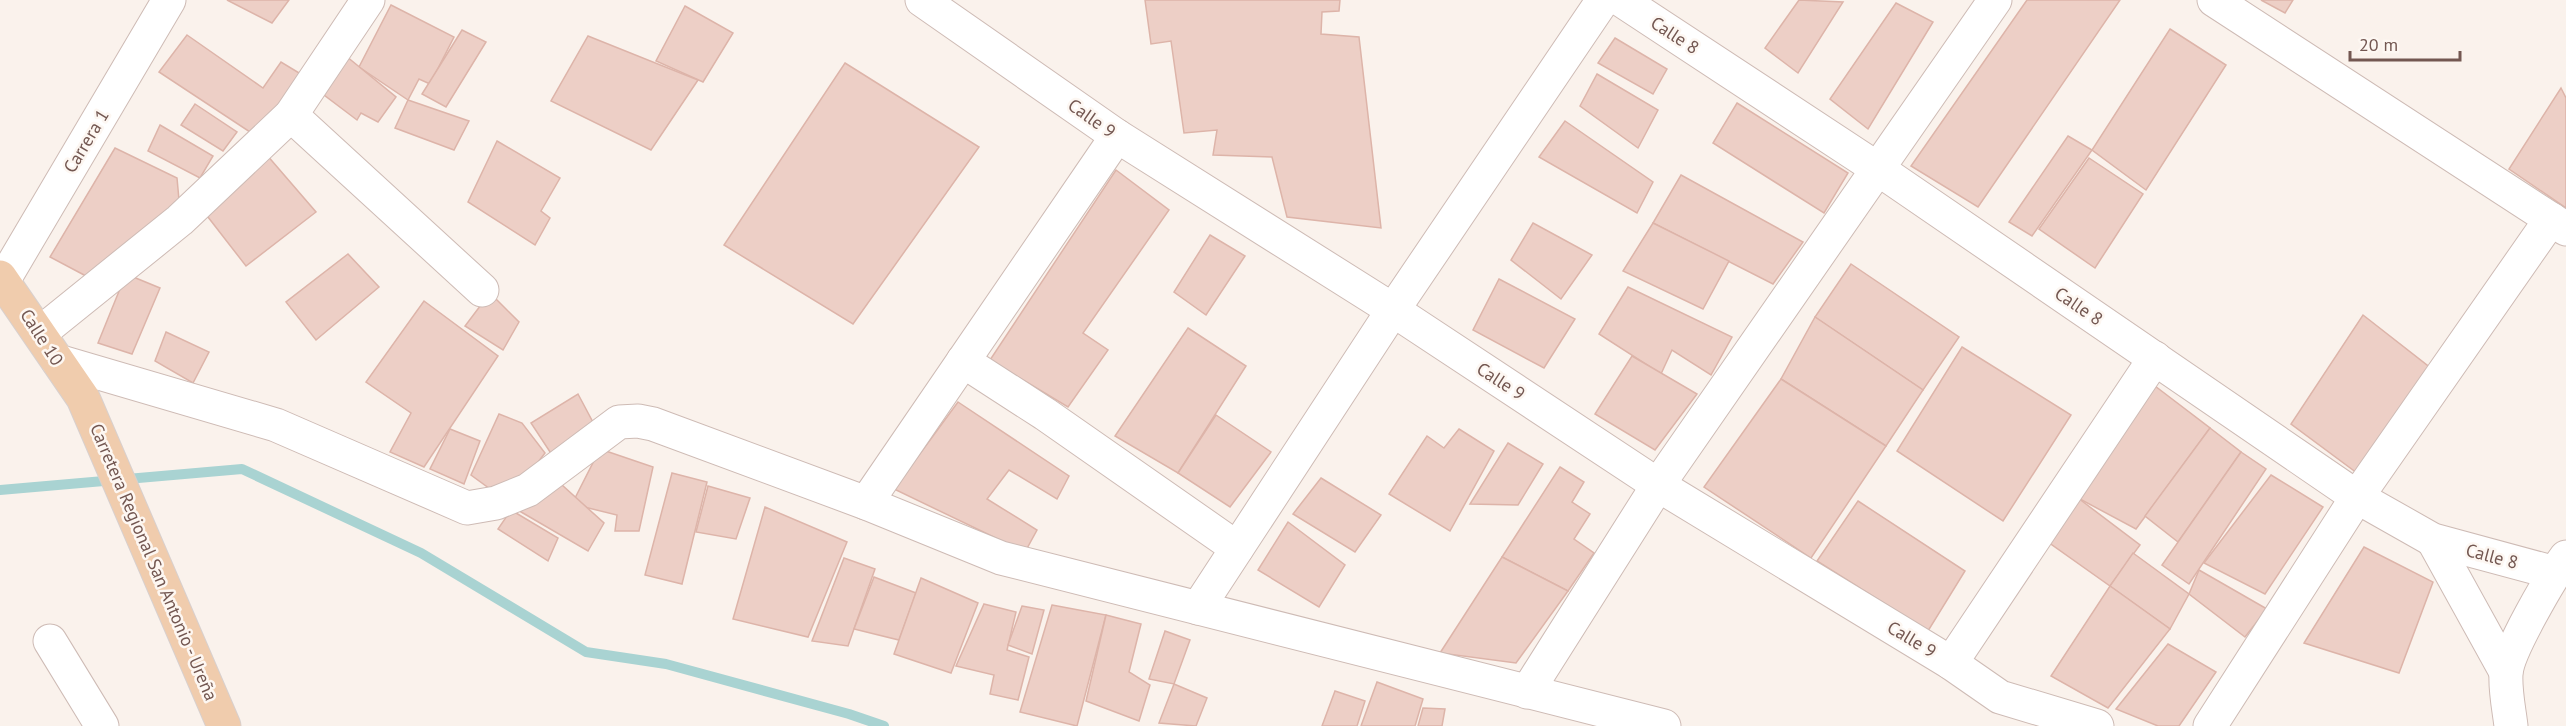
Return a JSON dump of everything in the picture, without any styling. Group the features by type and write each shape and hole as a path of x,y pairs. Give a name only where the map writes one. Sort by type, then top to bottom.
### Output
{"main road":[{"name":"Calle 10","path":"2,279 83,398"},
{"name":"Carretera Regional San Antonio - Ureña","path":"83,398 224,726"}],"street":[{"name":"Carrera 1","path":"2,279 169,0"},
{"path":"40,333 180,219 291,116 368,0"},
{"name":"Calle 9","path":"922,0 1117,136 1393,310 1658,484 1951,663 2000,711 2097,726"},
{"path":"1198,608 1393,310 1603,0"},
{"name":"Calle 8","path":"1621,0 1878,169 2357,497 2433,540 2560,565"},
{"path":"1527,692 1658,484 1995,0"},
{"path":"2210,726 2357,497 2558,224 2214,0"},
{"path":"291,116 482,290"},
{"path":"866,503 1117,136"},
{"path":"1951,663 2154,358"},
{"path":"58,361 276,425 467,507 496,503 528,489 619,422 638,421 653,424 866,503 1001,558 1664,726"},
{"path":"963,361 1045,414 1237,548"},
{"path":"2433,540 2506,672 2511,726"},
{"path":"2506,672 2523,631 2560,565"},
{"path":"50,641 102,726"}],"building":[{"path":"227,0 289,0 272,23"},
{"path":"1145,0 1340,0 1339,11 1322,12 1321,34 1359,37 1381,228 1287,217 1272,157 1213,155 1217,130 1184,133 1171,41 1151,44"},
{"path":"1799,0 1843,2 1798,73 1765,48"},
{"path":"2027,0 2120,0 1978,207 1911,166"},
{"path":"2261,0 2293,0 2285,13"},
{"path":"1896,3 1933,22 1868,129 1830,99"},
{"path":"391,5 454,37 430,84 419,79 408,100 359,67"},
{"path":"685,6 733,33 703,82 656,61"},
{"path":"2170,29 2226,65 2146,190 2092,150"},
{"path":"462,30 486,42 446,107 422,94"},
{"path":"187,35 263,88 281,62 309,79 253,134 159,72"},
{"path":"588,36 698,80 651,150 551,101"},
{"path":"1615,38 1667,69 1653,94 1598,63"},
{"path":"346,56 396,97 378,122 361,113 357,120 324,95"},
{"path":"845,63 979,147 853,324 724,245"},
{"path":"1597,74 1658,110 1638,148 1580,106"},
{"path":"2561,88 2566,98 2566,208 2509,169"},
{"path":"408,100 469,121 454,150 395,128"},
{"path":"1737,103 1848,173 1824,213 1713,143"},
{"path":"195,104 237,132 223,151 181,125"},
{"path":"1565,121 1653,182 1637,213 1539,157"},
{"path":"160,125 213,156 200,178 148,151"},
{"path":"2068,136 2092,150 2032,236 2009,222"},
{"path":"497,141 560,178 541,211 550,218 535,245 468,202"},
{"path":"115,148 177,178 179,200 86,276 50,257"},
{"path":"266,154 316,212 246,266 201,208"},
{"path":"2089,158 2143,194 2095,268 2039,229"},
{"path":"1116,170 1169,210 1083,333 1108,350 1068,407 990,360"},
{"path":"1681,175 1803,242 1773,284 1653,223"},
{"path":"1533,223 1592,255 1561,299 1511,260"},
{"path":"1653,223 1729,261 1703,309 1623,271"},
{"path":"1210,235 1245,256 1206,315 1174,292"},
{"path":"348,254 379,287 316,340 286,302"},
{"path":"1851,264 1959,337 1923,390 1815,317"},
{"path":"126,274 160,288 132,354 98,343"},
{"path":"1499,279 1575,319 1544,368 1473,330"},
{"path":"1628,287 1732,337 1711,375 1672,350 1661,374 1599,334"},
{"path":"490,293 519,322 503,350 465,326"},
{"path":"424,301 498,356 424,467 390,452 411,413 366,382"},
{"path":"2363,315 2432,369 2357,473 2291,424"},
{"path":"1815,317 1923,390 1886,446 1781,379"},
{"path":"1188,328 1246,366 1178,473 1115,436"},
{"path":"166,332 209,352 193,383 155,361"},
{"path":"1962,347 2071,415 2003,521 1897,451"},
{"path":"1632,356 1697,394 1655,450 1595,414"},
{"path":"1781,379 1886,446 1811,558 1704,487"},
{"path":"2155,386 2210,428 2136,529 2078,498"},
{"path":"578,394 595,426 552,455 531,423"},
{"path":"958,402 1069,476 1057,499 1009,470 987,499 1037,530 1025,552 894,489"},
{"path":"499,414 522,423 545,453 513,495 497,494 471,475"},
{"path":"1216,415 1271,452 1230,507 1178,473"},
{"path":"2210,428 2241,452 2178,542 2145,516"},
{"path":"450,429 480,441 464,484 430,469"},
{"path":"1459,429 1494,451 1450,531 1389,494 1427,436 1444,448"},
{"path":"1508,443 1543,464 1518,505 1470,504"},
{"path":"600,449 653,467 639,531 615,531 617,515 572,504"},
{"path":"2241,452 2266,469 2189,584 2162,565"},
{"path":"1560,467 1584,482 1572,502 1590,514 1574,539 1594,553 1568,591 1502,557"},
{"path":"672,473 707,482 682,584 645,575"},
{"path":"551,475 604,523 588,551 516,509"},
{"path":"2271,475 2323,507 2265,594 2204,563"},
{"path":"1321,478 1381,515 1355,552 1293,514"},
{"path":"708,486 750,498 736,539 696,532"},
{"path":"2078,498 2140,545 2110,586 2048,542"},
{"path":"1858,501 1965,571 1928,631 1817,561"},
{"path":"765,507 847,542 808,637 733,619"},
{"path":"511,510 558,538 548,561 498,529"},
{"path":"1288,522 1345,565 1319,607 1258,570"},
{"path":"2364,547 2433,582 2399,673 2304,643"},
{"path":"2133,553 2189,594 2170,629 2110,586"},
{"path":"1502,557 1568,591 1516,663 1440,653"},
{"path":"844,558 875,569 848,646 812,641"},
{"path":"2199,570 2267,609 2245,637 2189,594"},
{"path":"874,577 916,593 899,640 854,629"},
{"path":"921,578 978,603 951,673 894,654"},
{"path":"2110,586 2170,629 2108,708 2051,676"},
{"path":"984,604 1016,612 1007,650 1029,657 1018,700 990,694 994,675 956,666"},
{"path":"1052,605 1106,615 1077,726 1020,712"},
{"path":"1022,606 1044,610 1032,654 1008,645"},
{"path":"1106,615 1141,624 1129,672 1150,685 1139,721 1086,701"},
{"path":"1165,631 1190,640 1174,684 1149,679"},
{"path":"2168,644 2216,672 2179,726 2158,726 2116,709"},
{"path":"1377,682 1423,699 1415,726 1361,726"},
{"path":"1174,684 1207,698 1196,726 1159,723"},
{"path":"1335,691 1365,701 1357,726 1322,726"},
{"path":"1423,708 1445,709 1442,726 1418,726"}],"waterway":[{"path":"0,490 242,469 421,553 586,652 666,664 849,714 884,726"}]}
